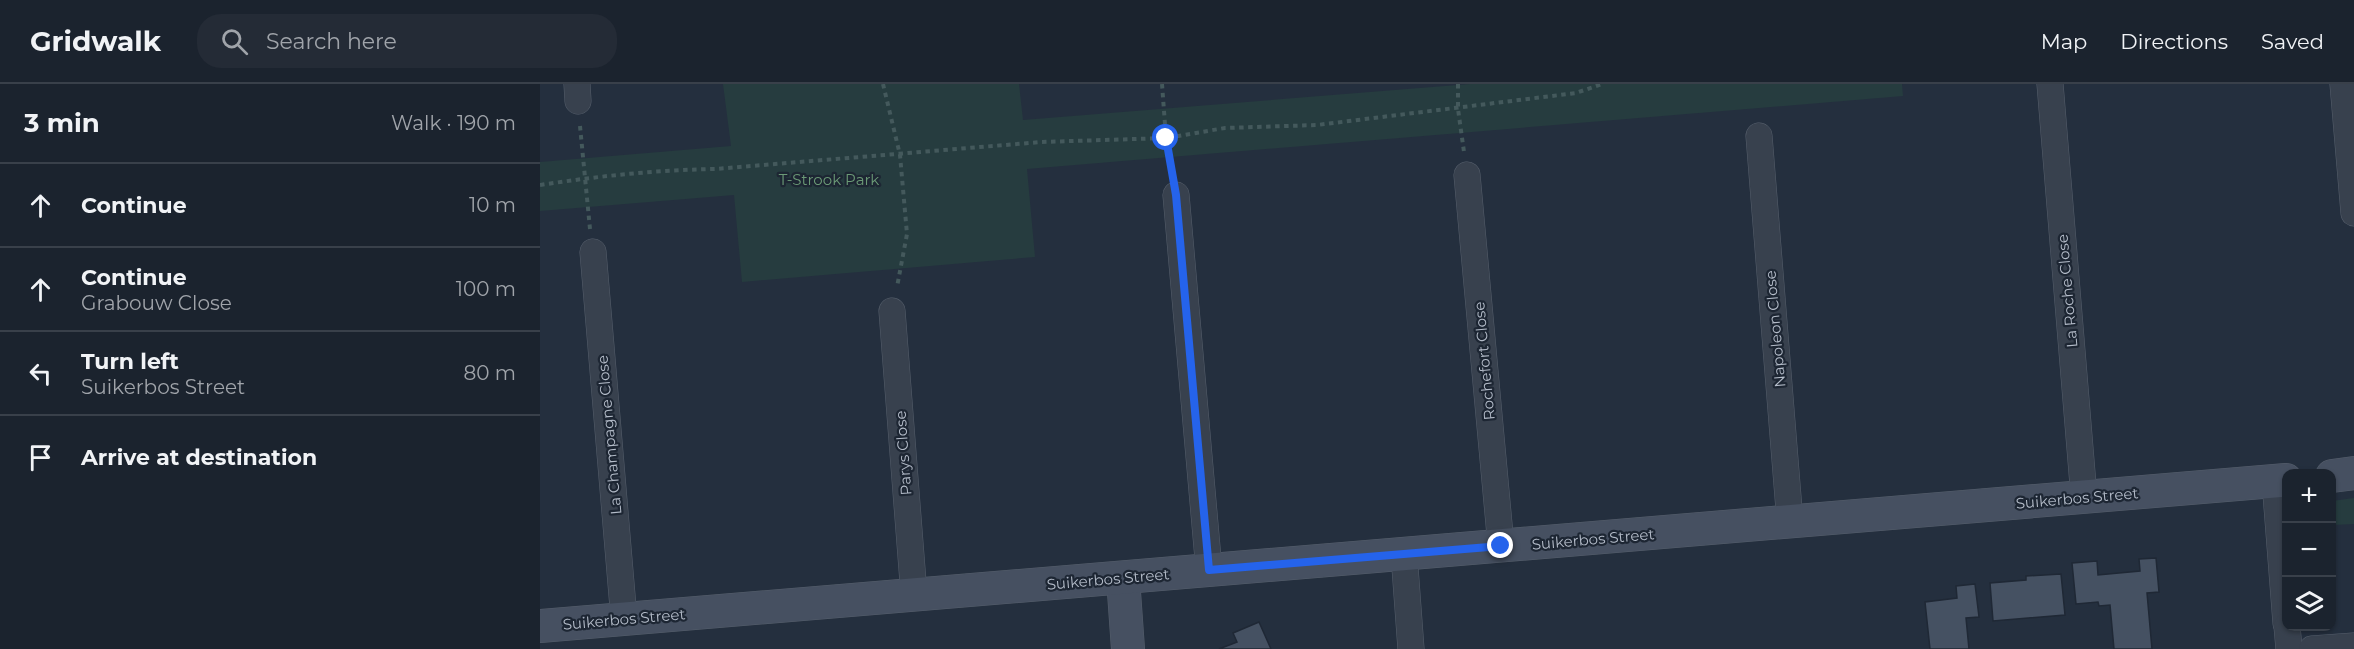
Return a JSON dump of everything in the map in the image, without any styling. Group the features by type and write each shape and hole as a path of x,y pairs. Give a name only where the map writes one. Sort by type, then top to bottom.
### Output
{"street":[{"name":"La Roche Close","path":"2050,84 2084,497"},
{"path":"2343,84 2354,213"},
{"name":"Napoleon Close","path":"1759,136 1790,522"},
{"name":"Rochefort Close","path":"1467,175 1501,546"},
{"path":"1176,195 1209,570"},
{"name":"La Champagne Close","path":"593,252 624,619"},
{"name":"Parys Close","path":"892,311 914,595"},
{"path":"2336,475 2354,473"},
{"name":"Suikerbos Street","path":"540,626 2281,481"},
{"path":"2281,481 2285,577"},
{"path":"1404,554 1411,649"},
{"path":"1123,578 1128,649"},
{"path":"2288,631 2289,649"},
{"path":"2312,649 2354,646"}],"path":[{"path":"883,84 900,155 907,234 892,311"},
{"path":"1162,84 1166,138 1176,195"},
{"path":"1458,84 1458,109 1467,175"},
{"path":"540,185 670,169 716,169 1041,142 1166,138 1225,128 1317,125 1576,93 1602,84"},
{"path":"577,92 593,252"}],"green space":[{"name":"T-Strook Park","path":"723,84 1019,84 1023,120 1470,84 1902,84 1903,96 1027,169 1035,257 742,282 734,195 540,211 540,162 731,146"},
{"path":"2354,498 2354,524 2336,525 2336,500"}],"building":[{"path":"2156,558 2159,592 2147,593 2152,649 2114,649 2110,605 2099,606 2098,602 2076,604 2072,563 2097,561 2098,575 2140,571 2139,559"},
{"path":"2061,574 2065,615 1993,621 1990,583 2026,580 2026,576"},
{"path":"1975,584 1979,617 1966,618 1969,649 1930,649 1925,602 1957,598 1956,586"},
{"path":"1259,622 1271,649 1219,649 1237,642 1233,633"}],"route":[{"path":"1166,138 1176,195 1209,570 1501,546"}]}
